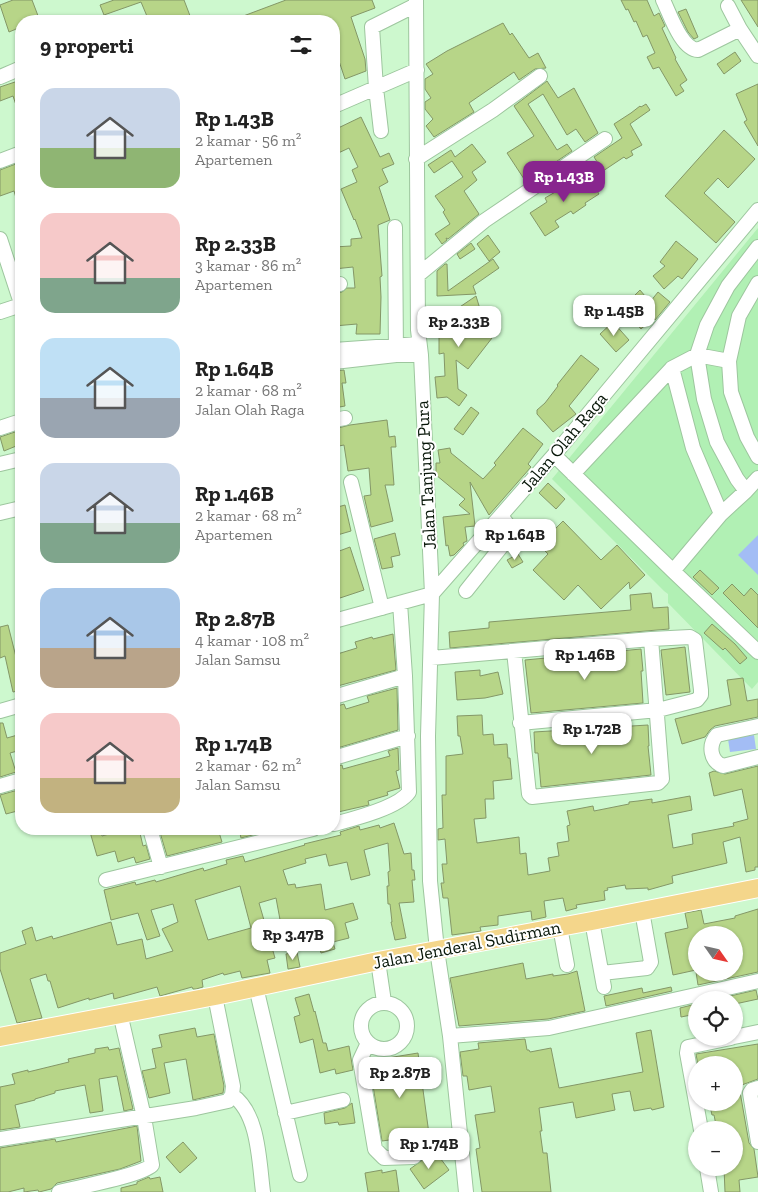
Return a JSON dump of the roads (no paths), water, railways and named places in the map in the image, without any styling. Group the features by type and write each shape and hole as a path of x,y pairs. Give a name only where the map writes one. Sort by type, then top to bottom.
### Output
{"main road":[{"name":"Jalan Jenderal Sudirman","path":"0,1037 214,996 378,961 758,888"}],"street":[{"path":"663,0 684,43 692,49 698,50 740,30"},
{"path":"381,131 372,27 416,3"},
{"name":"Jalan Tanjung Pura","path":"416,3 416,159 420,350 432,594 428,814 430,881 437,950 450,1036 466,1192"},
{"path":"728,6 740,30 758,56"},
{"path":"340,103 417,70"},
{"path":"0,77 15,71"},
{"path":"416,159 493,110 540,76"},
{"path":"418,275 484,221 605,139"},
{"path":"0,161 15,155"},
{"name":"Jalan Olah Raga","path":"432,594 554,455 758,210"},
{"path":"395,227 397,350"},
{"path":"0,239 15,285"},
{"path":"746,491 737,479 717,442 704,399 697,356 707,325 728,286 758,247"},
{"path":"758,283 739,316 729,361 731,392 758,458"},
{"path":"0,312 15,306"},
{"path":"340,350 420,350"},
{"path":"340,361 397,350"},
{"path":"573,474 672,368 697,356 729,361"},
{"path":"672,368 693,448 721,514"},
{"path":"0,428 15,423"},
{"path":"554,455 758,652"},
{"path":"0,464 15,460"},
{"path":"673,572 721,514 758,478"},
{"path":"351,482 382,608"},
{"path":"0,513 15,509"},
{"path":"466,591 509,537 511,531 502,516"},
{"path":"340,619 432,594"},
{"path":"340,822 361,817 400,801 405,798 410,787 406,676 400,603"},
{"path":"431,658 651,639 690,637 695,640 701,690 697,700 658,710 520,723"},
{"path":"514,651 520,723 529,794 532,796 658,783 661,781 658,710 651,639"},
{"path":"340,695 406,676"},
{"path":"0,711 15,707"},
{"path":"758,726 717,735 711,743 712,755 716,762 723,766 758,757"},
{"path":"340,756 408,736"},
{"path":"0,786 15,782"},
{"path":"152,835 161,867"},
{"path":"106,880 279,835"},
{"path":"602,973 647,968 649,965 642,911"},
{"path":"592,921 604,987"},
{"path":"560,927 567,965"},
{"path":"378,961 384,1002"},
{"path":"450,1036 549,1028 758,981"},
{"path":"256,987 300,1175"},
{"path":"0,1140 144,1117 228,1101 232,1095 233,1086 214,996"},
{"path":"384,1002 395,1005 403,1012 408,1023 406,1034 400,1043 390,1049 378,1049 368,1043 362,1036 360,1026 362,1017 367,1009 375,1004 384,1002"},
{"path":"59,1192 135,1173 148,1169 152,1165 144,1117 120,1013"},
{"path":"743,1035 758,1032"},
{"path":"368,1043 360,1060 374,1149 384,1158 414,1156"},
{"path":"692,1046 688,1047 687,1053 699,1121"},
{"path":"758,1088 752,1090 750,1099 758,1142"},
{"path":"232,1095 240,1100 252,1124 264,1192"},
{"path":"285,1113 343,1100"},
{"path":"708,1176 711,1192"}],"water":[{"path":"758,535 758,575 738,555"},
{"path":"754,735 756,749 730,752 728,739"}]}
